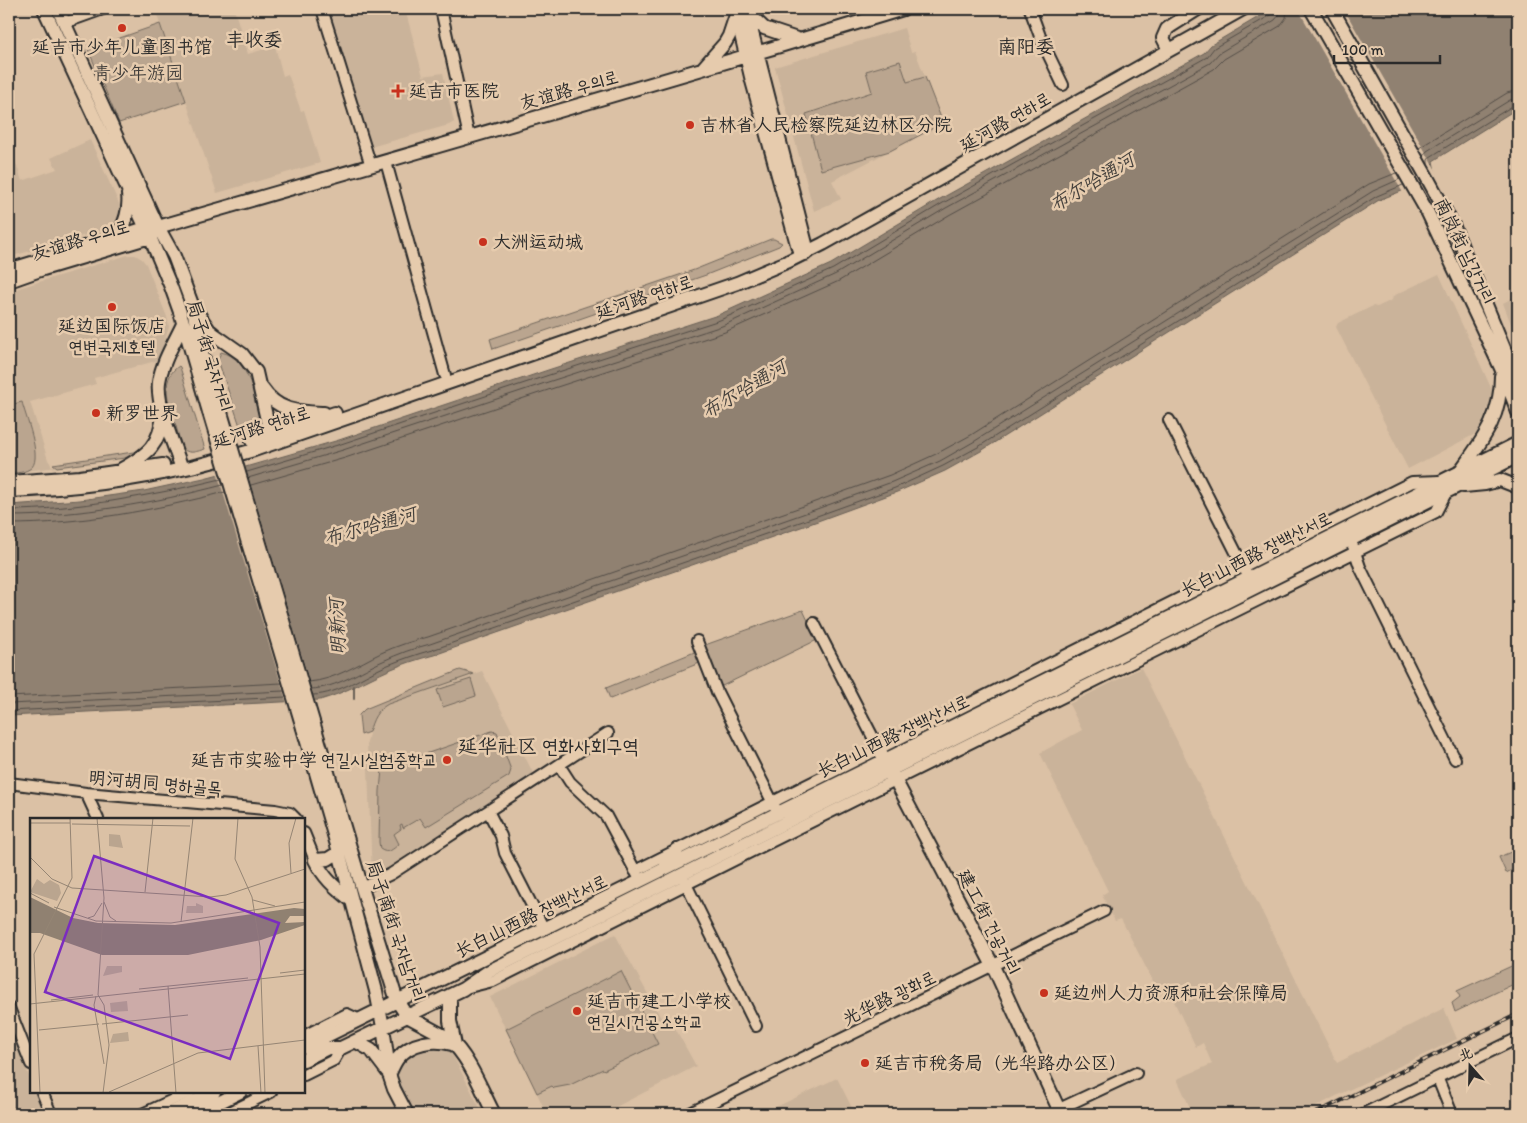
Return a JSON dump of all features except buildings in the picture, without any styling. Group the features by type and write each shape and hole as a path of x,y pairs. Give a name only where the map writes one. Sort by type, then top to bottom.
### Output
{"main road":[{"name":"局子街 국자거리","path":"44,9 127,187 152,231 174,256 194,307 194,346"},
{"name":"局子街 국자거리","path":"58,9 152,231 183,324 194,346 309,727"},
{"name":"友谊路 우의로","path":"9,281 152,231 903,9"},
{"path":"1167,46 1163,36 1167,29 1198,9"},
{"name":"延河路 연하로","path":"9,491 114,482 183,465 270,440 710,292 780,265 803,248 1167,46 1227,9"},
{"name":"延河路 연하로","path":"1167,46 1243,9"},
{"name":"南岗街 남강거리","path":"1311,9 1435,226 1501,368 1518,412"},
{"name":"南岗街 남강거리","path":"1332,9 1453,225 1517,376"},
{"path":"741,11 764,28 800,40"},
{"path":"741,11 803,248"},
{"path":"702,69 725,43 741,11"},
{"path":"118,236 128,209 127,187"},
{"name":"友谊路 우의로","path":"9,270 118,236 152,231"},
{"name":"延河路 연하로","path":"270,440 331,414 709,284 803,248"},
{"path":"194,307 215,335 238,351 256,372 270,440"},
{"path":"183,324 169,353 161,376 159,396 183,465"},
{"path":"183,465 164,389 167,375 177,356 205,340 212,340 242,362 251,377 270,440"},
{"path":"1459,472 1490,427 1501,389 1501,368"},
{"path":"259,382 272,400 289,410 331,414"},
{"path":"118,472 143,456 154,445 160,432 163,411"},
{"name":"长白山西路 장백산서로","path":"305,1048 544,930 638,876 664,869 775,807 888,765 1351,539 1448,486 1459,472 1518,444"},
{"name":"长白山西路 장백산서로","path":"305,1060 328,1048 342,1048 463,989 489,971 684,879 888,765 1246,572 1518,456"},
{"name":"延河路 연하로","path":"9,482 80,477 183,465"},
{"path":"1448,486 1485,484 1500,480 1518,486"},
{"name":"局子南街 국자남거리","path":"309,727 380,1010 389,1075 407,1114"},
{"name":"局子南街 국자남거리","path":"309,727 397,1001 406,1016 448,1038 455,1045 467,1062 494,1114"},
{"name":"建工街 건공거리","path":"888,765 993,966 1060,1112"},
{"path":"664,869 677,850"},
{"path":"339,852 328,859 315,860 331,884 352,900"},
{"path":"355,1041 375,1053 389,1075 398,1058 412,1047 430,1042 455,1045 450,1021 450,995"},
{"path":"168,1114 212,1093"},
{"path":"196,1114 238,1093"}],"street":[{"path":"64,23 103,9"},
{"path":"322,9 371,166"},
{"path":"441,9 469,138"},
{"path":"1030,9 1041,39 1063,85"},
{"path":"386,162 445,375"},
{"path":"1169,420 1246,572"},
{"name":"长白山西路 장백산서로","path":"888,765 1355,553 1436,512 1448,486"},
{"path":"1351,539 1360,566 1455,759"},
{"path":"814,623 888,765"},
{"path":"697,641 717,692 775,807"},
{"path":"362,888 392,874 608,733"},
{"path":"559,765 570,782 606,816 638,876"},
{"name":"明河胡同 명하골목","path":"9,783 86,793 252,808 290,813 295,818"},
{"path":"86,793 98,818"},
{"name":"长白山西路 장백산서로","path":"638,876 677,850 775,807"},
{"path":"252,808 256,818"},
{"path":"488,812 501,836 505,853 544,930"},
{"path":"305,836 315,860"},
{"path":"684,879 756,1026"},
{"name":"光华路 광화로","path":"688,1114 1104,911"},
{"path":"9,1008 30,1061"},
{"name":"长白山西路 장백산서로","path":"305,1035 347,1014 360,1020"},
{"path":"1364,1114 1518,1038"},
{"name":"长白山西路 장백산서로","path":"305,1074 334,1060 342,1048"},
{"path":"1060,1112 1136,1072"},
{"path":"1438,1079 1452,1114"},
{"path":"42,1093 51,1114"},
{"path":"142,1114 188,1093"},
{"path":"226,1114 269,1093"}],"shaded area":[{"path":"155,9 234,9 248,54 275,46 283,76 288,74 301,111 304,110 320,163 217,193"},
{"name":"延吉市医院","path":"324,9 405,9 423,76 443,73 454,122 367,148"},
{"path":"904,28 911,52 915,51 943,123 832,181 841,199 814,211 775,67"},
{"path":"90,140 122,210 119,223 110,228 9,257 9,143 22,181 57,169 51,158"},
{"path":"128,255 135,255 146,264 167,317 169,327 159,360 94,378 96,384 30,402 48,460 52,466 57,467 25,471 29,469 21,402 9,405 9,291"},
{"path":"1439,274 1493,392 1479,432 1408,469 1336,327 1338,323 1373,306 1377,307 1392,300 1393,296"},
{"path":"1518,295 1518,342 1503,303"},
{"path":"1141,668 1337,1063 1444,1008 1457,1039 1302,1114 1193,1114 1177,1079 1212,1064 1203,1043 1196,1047 1168,989 1159,993 1121,919 1115,921 1102,895 1108,891 1040,753 1082,730 1069,704"},
{"name":"延吉市实验中学 연길시실험중학교","path":"482,671 535,777 372,877 367,742 373,717 388,704"},
{"name":"延吉市建工小学校 연길시건공소학교","path":"615,934 667,1029 674,1026 696,1066 602,1114 547,1114 490,997"},
{"path":"9,1027 30,1079 30,1093 36,1093 45,1114 9,1114"},
{"path":"423,1047 449,1048 483,1114 412,1114 394,1079 397,1068 407,1056"},
{"path":"837,1078 855,1114 777,1114 774,1108"}],"green space":[{"name":"青少年游园","path":"160,24 186,101 119,123 88,49"},
{"path":"900,61 907,82 925,77 943,123 890,151 821,170 806,114 872,92 866,71"},
{"path":"771,239 782,243 779,246 706,275 493,349 490,339 694,270"},
{"path":"221,352 239,362 250,381 257,403 262,429 244,438 218,360"},
{"path":"179,366 205,449 194,452 188,452 183,449 167,394 169,378"},
{"path":"22,402 34,445 35,462 27,470 9,473 9,405"},
{"path":"140,451 125,458 57,467 53,464"},
{"path":"803,610 817,640 720,687 705,645"},
{"path":"697,651 702,662 610,699 606,688"},
{"path":"460,670 474,674 388,704 376,716 369,732 361,735 359,715 365,709"},
{"path":"471,679 476,696 443,707 437,690"},
{"path":"492,731 497,732 511,770 509,776 426,827 420,818 403,828 402,824 400,825 401,829 394,834 399,844 388,851 380,849 382,769"},
{"path":"1518,849 1518,867 1506,873 1499,857"},
{"path":"1518,963 1518,982 1455,1012 1452,1003 1460,997 1457,991"},
{"path":"621,971 658,1044 570,1085 554,1088 552,1086 537,1093 506,1029"}],"water":[{"name":"布尔哈通河","path":"1272,9 1518,9 1518,108 1433,161 1435,171 1407,189 1379,200 981,451 945,471 897,492 405,664 320,700 9,716 9,505 80,500 144,491 242,468 339,440 718,315 831,264 940,199 1204,53 1211,45"}],"pier":[{"path":"1298,9 1344,9 1437,173 1403,193"},
{"path":"245,465 316,703 287,704 217,472"}],"waterway":[{"name":"明新河","path":"354,686 354,699"}],"railway":[{"path":"1314,1114 1518,1014"}],"place":[{"name":"延吉市少年儿童图书馆","path":"122,28"},
{"name":"延吉市医院","path":"398,91"},
{"name":"吉林省人民检察院延边林区分院","path":"690,125"},
{"name":"大洲运动城","path":"483,242"},
{"name":"延边国际饭店 연변국제호텔","path":"112,307"},
{"name":"新罗世界","path":"96,413"},
{"name":"延吉市实验中学 연길시실험중학교","path":"447,760"},
{"name":"延边州人力资源和社会保障局","path":"1044,993"},
{"name":"延吉市建工小学校 연길시건공소학교","path":"577,1011"},
{"name":"延吉市税务局（光华路办公区）","path":"865,1063"}],"district":[{"name":"丰收委","path":"254,39"},
{"name":"南阳委","path":"1026,46"},
{"name":"延华社区 연화사회구역","path":"548,746"}]}
